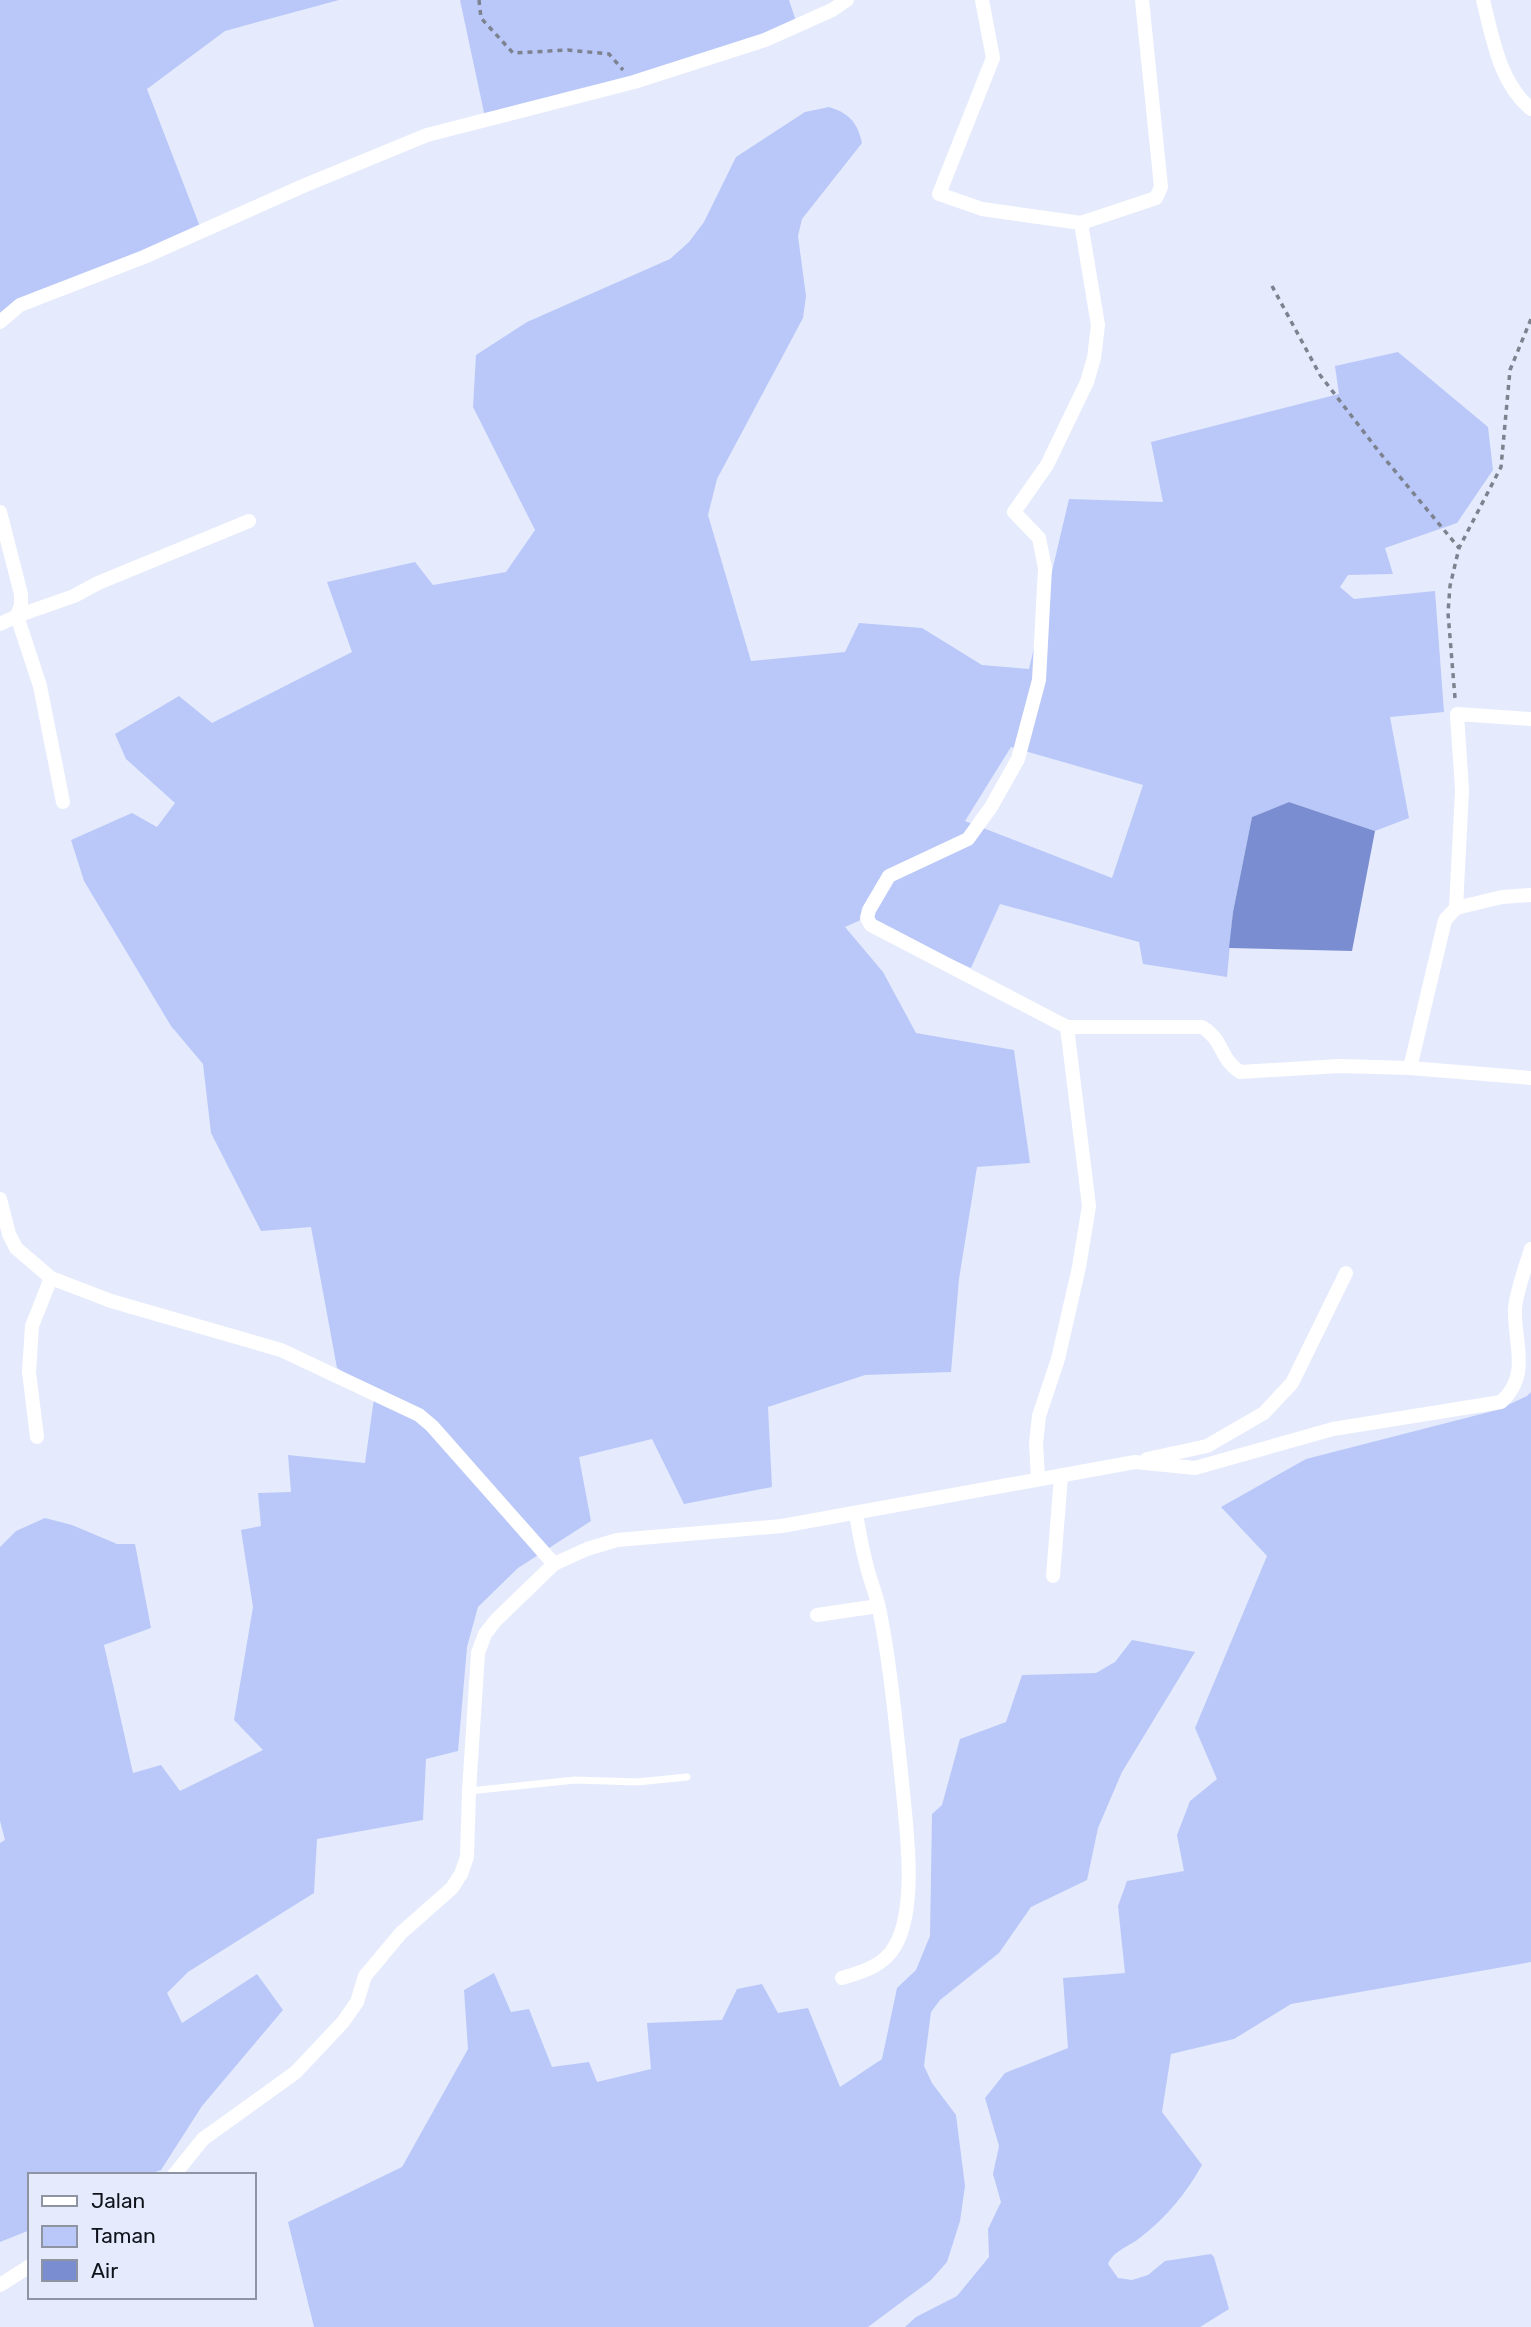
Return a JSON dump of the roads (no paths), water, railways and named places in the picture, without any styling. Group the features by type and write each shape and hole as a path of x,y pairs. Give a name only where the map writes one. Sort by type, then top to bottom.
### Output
{"street":[{"path":"0,322 20,305 144,257 303,186 427,135 634,82 765,40 832,10 847,0"},
{"path":"982,0 993,58 939,194 982,209 1081,223 1156,198 1161,187 1142,0"},
{"path":"1483,0 1500,64 1518,98 1531,109"},
{"path":"1081,223 1098,325 1094,358 1087,382 1047,466 1014,512 1039,538 1045,568 1039,680 1018,759 991,807 968,839 889,877 869,909 867,918 871,925 1067,1027 1202,1027 1213,1034 1229,1064 1240,1072 1339,1066 1410,1068 1531,1078"},
{"path":"0,512 21,594 17,616 40,686 62,802"},
{"path":"0,624 74,596 98,583 249,521"},
{"path":"1457,908 1462,790 1457,714 1531,719"},
{"path":"1410,1068 1445,920 1457,908 1502,897 1531,895"},
{"path":"1038,1479 1036,1443 1039,1416 1058,1359 1079,1267 1089,1206 1067,1027"},
{"path":"0,1199 9,1234 16,1248 51,1278 111,1301 281,1350 419,1415 432,1426 554,1564"},
{"path":"1135,1462 1195,1468 1333,1429 1501,1402 1510,1395 1519,1377 1521,1356 1515,1308 1531,1249"},
{"path":"176,2173 203,2139 296,2072 343,2022 357,2002 365,1976 401,1933 452,1888 461,1874 467,1857 478,1653 485,1634 496,1620 554,1564 587,1549 617,1540 782,1526 1038,1479 1062,1477 1207,1446 1264,1413 1292,1384 1346,1273"},
{"path":"37,1437 29,1372 31,1337 32,1326 51,1278"},
{"path":"1053,1576 1062,1477"},
{"path":"842,1978 865,1972 883,1960 895,1947 903,1927 907,1898 907,1840 894,1700 878,1606 856,1514"},
{"path":"817,1615 878,1606"},
{"path":"0,2285 28,2267"}],"lane":[{"path":"469,1791 575,1780 637,1782 687,1777"}],"water":[{"path":"1289,802 1375,831 1352,951 1229,948 1233,912 1252,817"}]}
